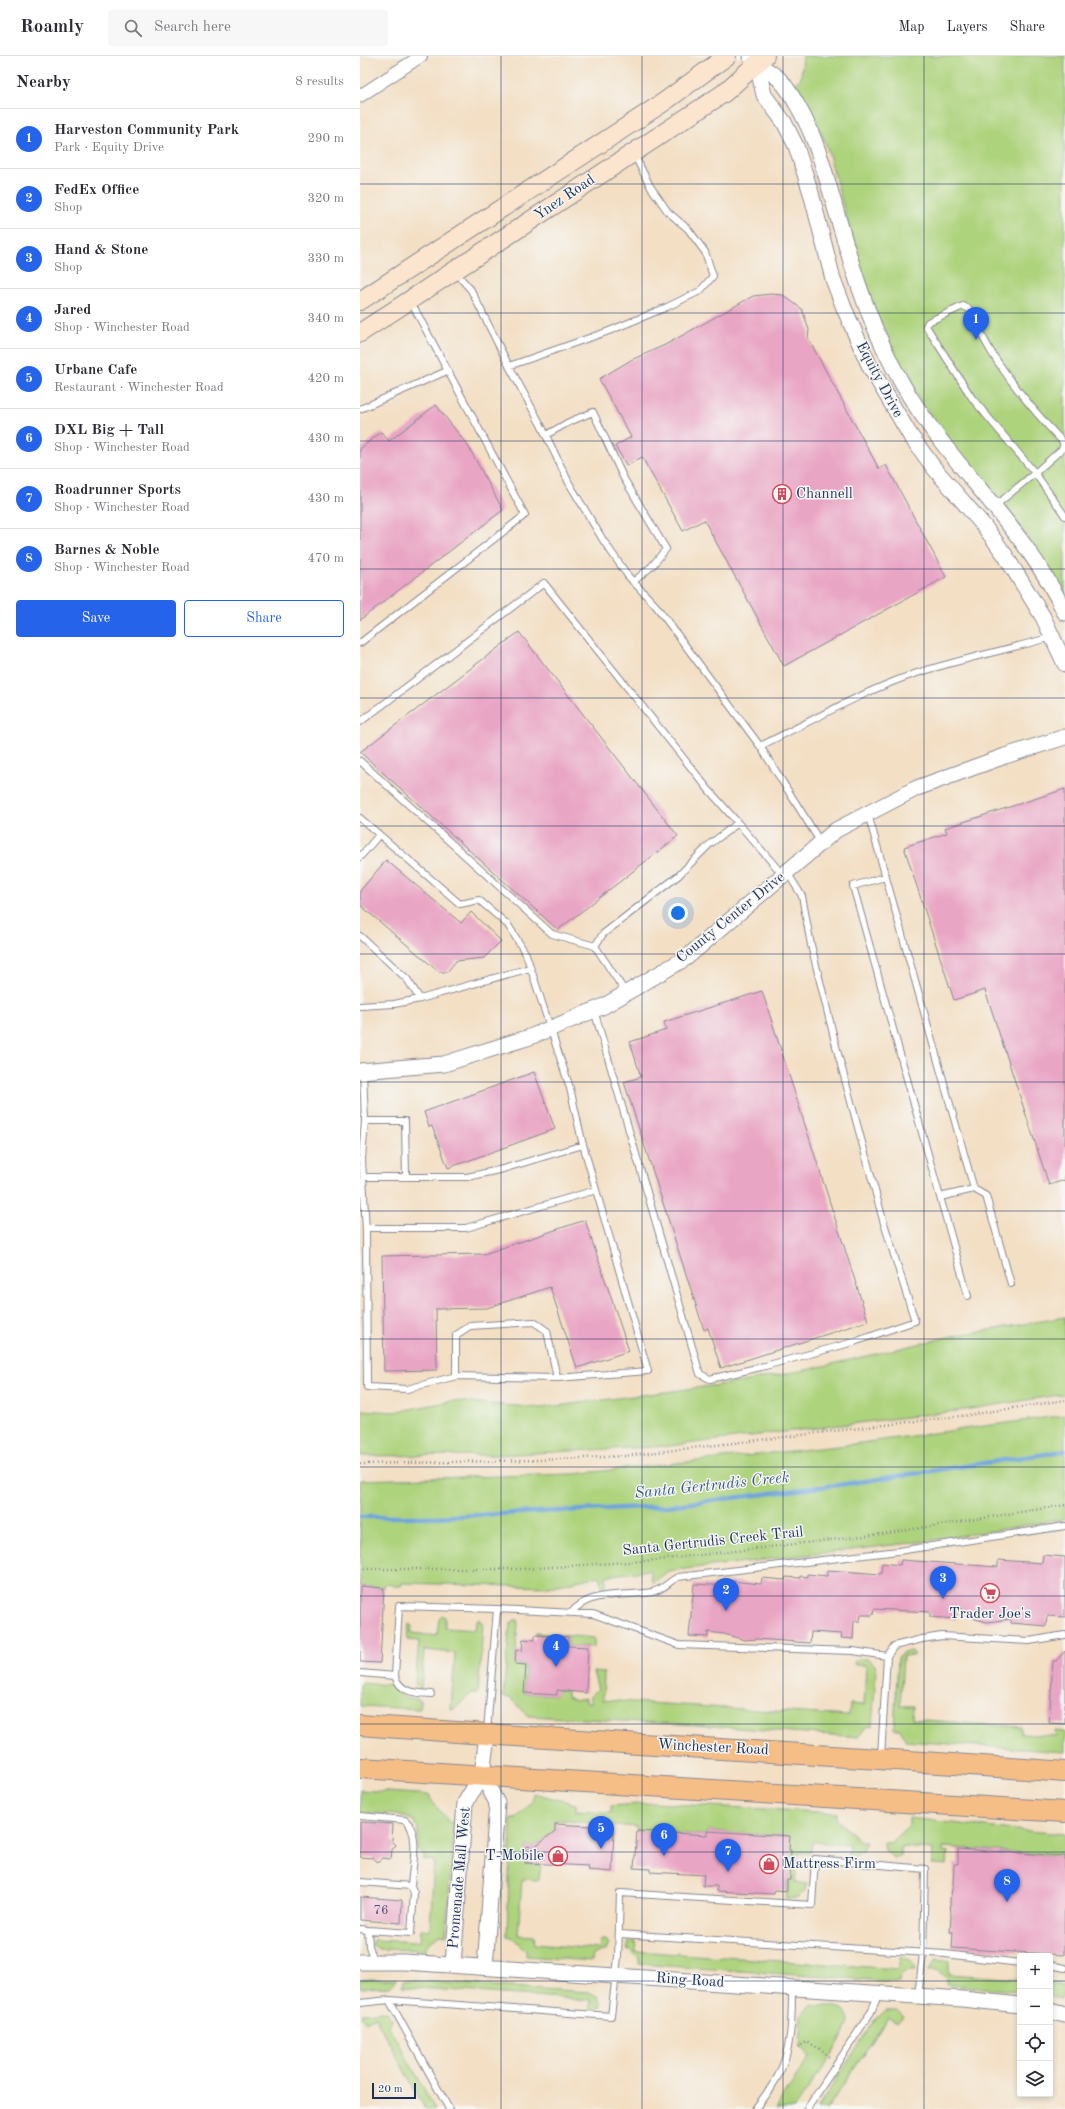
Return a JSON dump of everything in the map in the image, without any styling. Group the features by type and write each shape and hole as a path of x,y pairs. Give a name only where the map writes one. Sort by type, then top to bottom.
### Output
{"main road":[{"name":"Ynez Road","path":"360,301 664,102 727,56"},
{"name":"Ynez Road","path":"360,333 455,272 633,152 724,93 757,59"},
{"name":"Winchester Road","path":"360,1725 487,1735 881,1758 1065,1772"},
{"path":"360,1768 1065,1812"}],"street":[{"path":"360,96 421,56"},
{"name":"Equity Drive","path":"757,59 780,80 800,110 815,142 860,290 872,324 896,373 920,413 949,452 1030,550 1065,613"},
{"name":"Equity Drive","path":"757,59 764,95 784,122 796,146 811,193 833,279 870,367 910,435 934,468 984,526 1006,555 1044,617 1065,664"},
{"name":"County Center Drive","path":"362,1071 444,1064 550,1029 594,1010 686,958 836,830 917,788 1005,756 1065,737"},
{"path":"482,1775 487,1735"},
{"name":"Promenade Mall West","path":"453,1965 465,1803 482,1775"},
{"name":"Promenade Mall West","path":"482,1775 497,1803 485,1967"},
{"name":"Ring Road","path":"367,1962 485,1967 918,1996 1017,2005"},
{"path":"1053,2012 1065,2015"}],"lane":[{"path":"509,366 609,331 667,307 700,291 713,276 705,252 688,229 668,212 650,186 633,152"},
{"path":"455,272 471,290 509,366 546,434 569,483 603,540 633,582 656,606 760,746 821,843"},
{"path":"360,643 525,515 410,301"},
{"path":"995,506 1035,473 1063,448 1063,442 1035,413 994,357 969,309 963,306 928,322 926,326 972,398 1035,473 1065,516"},
{"path":"360,409 447,371"},
{"path":"546,434 593,412 623,477 666,549 652,566 633,582"},
{"path":"360,722 544,582 708,789 785,873 802,896 811,945 840,1061 883,1220 915,1321 854,1342 765,1366 710,1379 700,1374 594,1010"},
{"path":"760,746 833,709 912,675 961,659 1053,637"},
{"path":"360,761 552,934 595,946 626,993"},
{"path":"868,814 974,1189"},
{"path":"360,818 460,904 479,900 508,925 526,954 570,1088 583,1145 648,1370 557,1378 456,1376 407,1389 367,1387 366,1228 362,1159 365,1121 362,1071"},
{"path":"595,946 603,934 678,876 710,844 738,823"},
{"path":"360,857 379,834"},
{"path":"885,876 853,886 968,1296"},
{"path":"360,936 407,979 420,999"},
{"path":"360,1006 394,1004 420,999 530,968"},
{"path":"365,1121 405,1121 406,1177"},
{"path":"363,1177 467,1177 503,1169 583,1145"},
{"path":"940,1197 974,1189 986,1196 1010,1284"},
{"path":"366,1228 466,1228 596,1190"},
{"path":"456,1376 456,1335 463,1330 470,1326 534,1322 547,1331 557,1378"},
{"path":"571,1613 576,1606 606,1595 651,1592 662,1589 670,1581 678,1577 898,1551 1065,1526"},
{"path":"431,1694 407,1691 401,1687 395,1676 399,1606 593,1614 679,1645 853,1651 888,1656"},
{"path":"487,1735 498,1609"},
{"path":"881,1758 888,1656 894,1646 942,1636 1029,1642 1065,1635"},
{"path":"360,1674 395,1676"},
{"path":"360,1816 405,1820 410,1825 414,1834 410,1886 414,1894 411,1933 360,1929"},
{"path":"360,2003 389,2000 611,2016 616,1976 620,1893 812,1905 815,1859 925,1869 923,1954 918,1996"},
{"path":"360,1882 410,1886"},
{"path":"367,1962 369,1946 368,1930"},
{"path":"619,1934 923,1954 945,1954 1017,1963"},
{"path":"1053,1966 1065,1968"},
{"path":"755,2109 778,2077 786,2057 790,2038 792,1988"},
{"path":"806,2109 871,2012 879,1994"},
{"path":"389,2000 449,2109"}],"path":[{"path":"360,1464 540,1460 624,1456 969,1415 1065,1400"},
{"name":"Santa Gertrudis Creek Trail","path":"360,1570 522,1569 657,1560 882,1534 1065,1506"},
{"path":"796,2049 807,2042 822,2050 837,2064"}],"green space":[{"path":"803,56 1065,56 1065,597 1055,578 1015,519 951,444 921,402 896,359 878,320 863,279 827,147 816,120 794,85 801,78"},
{"path":"1065,1317 1065,1394 964,1410 669,1446 494,1455 360,1456 360,1410 394,1412 453,1401 541,1408 742,1382 806,1370 953,1336"},
{"path":"1065,1415 1065,1519 928,1541 668,1571 654,1583 652,1581 650,1570 606,1576 606,1586 602,1586 599,1576 549,1587 402,1583 401,1586 385,1584 384,1588 360,1586 360,1480 574,1474 839,1446"},
{"path":"442,1615 445,1617 445,1628 475,1630 476,1622 479,1619 483,1625 478,1694 472,1693 454,1709 451,1709 455,1653 424,1650 421,1690 415,1684 419,1641 407,1640 409,1624 412,1626 411,1633 437,1636 439,1618"},
{"path":"514,1620 517,1620 518,1623 515,1664 526,1665 524,1693 556,1695 557,1690 567,1691 567,1696 575,1700 586,1698 586,1702 591,1703 591,1695 598,1689 593,1672 604,1673 603,1700 849,1716 850,1704 864,1705 866,1665 855,1665 854,1663 857,1659 868,1659 875,1665 876,1670 872,1727 867,1726 858,1737 698,1725 528,1716 511,1698 503,1697 510,1624"},
{"path":"536,1633 594,1638 594,1647 568,1646 568,1637 535,1635"},
{"path":"912,1651 915,1655 903,1656 900,1706 913,1706 912,1719 1021,1727 1021,1734 1056,1736 1055,1731 1065,1732 1065,1752 906,1741 900,1729 894,1729 898,1658 903,1652"},
{"path":"360,1683 392,1685 405,1698 420,1699 420,1709 360,1706"},
{"path":"360,1790 430,1795 430,1799 449,1822 454,1823 446,1935 440,1934 426,1946 426,1950 379,1949 372,1945 374,1940 420,1942 421,1929 430,1930 434,1861 423,1859 424,1854 418,1851 418,1829 413,1820 397,1815 360,1812"},
{"path":"533,1793 576,1804 576,1811 611,1813 611,1806 652,1803 837,1813 837,1820 860,1841 866,1841 863,1851 855,1856 848,1855 849,1845 813,1842 810,1853 798,1853 795,1882 807,1884 804,1892 798,1898 786,1899 791,1851 789,1850 789,1836 707,1831 707,1835 637,1831 636,1827 556,1820 555,1831 534,1847 526,1846 525,1863 541,1865 539,1879 522,1879 518,1935 534,1936 535,1944 599,1949 600,1940 606,1940 609,1944 606,1951 593,1955 592,1961 526,1956 526,1951 512,1937 507,1936 511,1819 515,1819 533,1801"},
{"path":"909,1818 1004,1829 1065,1834 1065,1856 943,1847 943,1851 948,1852 947,1865 932,1864 933,1849 901,1847 900,1856 894,1858 885,1851 884,1842 890,1843 909,1825"},
{"path":"635,1941 636,1951 898,1969 900,1958 902,1957 912,1961 915,1971 908,1971 900,1976 899,1982 639,1964 639,1958 631,1950 627,1950 629,1942"},
{"path":"936,1960 949,1961 949,1974 1017,1979 1017,1991 947,1985 947,1978 936,1971 928,1971"},
{"path":"397,1979 389,1987 360,1988 360,1980"},
{"path":"403,1980 588,1992 597,1996 601,2005 595,2011 590,2009 591,2000 402,1987"},
{"path":"1053,1984 1065,1987 1062,1999 1053,1998"},
{"path":"811,2005 841,2008 844,2010 849,2020 847,2028 842,2038 794,2109 775,2109 810,2057 800,2047 802,2015"},
{"path":"382,2011 387,2012 392,2020 389,2026 435,2109 425,2109 375,2017 366,2022 361,2015 365,2013"},
{"path":"885,2011 898,2011 903,2016 897,2023 888,2018 827,2109 817,2109 874,2021"}],"building":[{"name":"Channell","path":"771,294 783,295 802,309 809,330 808,338 879,469 886,465 946,577 784,666 704,520 683,531 642,457 627,466 615,446 631,437 599,379 631,360 665,345 753,296"},
{"path":"436,405 468,446 503,510 360,620 360,449 381,432 389,441"},
{"path":"519,632 678,836 558,930 360,752"},
{"path":"1065,789 1065,1180 1049,1185 985,990 954,1000 904,847 947,833 945,828"},
{"path":"386,860 461,923 471,912 501,941 484,958 456,961 447,972 439,972 360,905 360,891"},
{"path":"762,991 868,1321 721,1368 708,1328 704,1330 624,1082 641,1077 630,1042 666,1030 664,1022"},
{"path":"534,1072 555,1129 448,1168 432,1126 429,1127 424,1112"},
{"path":"585,1220 629,1351 577,1368 550,1287 487,1308 436,1309 437,1370 384,1371 382,1256 484,1254"},
{"path":"1043,1555 1065,1557 1065,1617 1047,1616 1046,1626 1011,1623 1011,1619 987,1622 975,1619 957,1606 956,1619 930,1617 930,1612 874,1609 873,1615 861,1615 860,1621 854,1621 853,1639 841,1638 842,1634 811,1632 810,1643 757,1639 745,1640 724,1634 708,1632 708,1637 689,1636 694,1584 729,1586 730,1581 761,1584 762,1578 785,1580 786,1577 807,1577 807,1574 827,1576 827,1570 881,1574 882,1563 900,1565 901,1560 998,1567 998,1560 1042,1563"},
{"path":"360,1586 384,1588 380,1663 360,1662"},
{"path":"535,1635 568,1637 568,1646 588,1647 586,1693 557,1690 557,1695 524,1693 526,1665 515,1664 516,1650 522,1651 523,1639 535,1640"},
{"path":"1065,1651 1065,1724 1049,1723 1053,1661 1056,1661"},
{"path":"360,1822 393,1824 392,1841 396,1845 392,1850 391,1859 382,1858 378,1862 373,1858 360,1857"},
{"path":"555,1824 590,1826 590,1830 614,1832 612,1872 588,1870 589,1866 525,1863 526,1846 534,1847 555,1831"},
{"path":"637,1831 707,1835 707,1831 790,1836 790,1880 787,1880 787,1891 775,1890 774,1894 717,1891 717,1886 703,1886 704,1875 650,1872 650,1869 634,1868"},
{"path":"958,1849 1065,1856 1064,1955 1053,1954 1053,1953 952,1948 953,1932 950,1932 950,1900 953,1884 954,1864 958,1864"},
{"path":"360,1897 402,1900 401,1923 360,1920"}],"waterway":[{"name":"Santa Gertrudis Creek","path":"360,1517 435,1517 667,1506 845,1484 1065,1451"}],"place":[{"name":"Harveston Community Park","path":"976,340"},
{"name":"Channell","path":"782,494"},
{"name":"Trader Joe's","path":"990,1593"},
{"name":"Hand & Stone","path":"943,1599"},
{"name":"FedEx Office","path":"726,1611"},
{"name":"Jared","path":"556,1667"},
{"name":"Urbane Cafe","path":"601,1849"},
{"name":"T-Mobile","path":"558,1856"},
{"name":"DXL Big + Tall","path":"664,1856"},
{"name":"Mattress Firm","path":"769,1864"},
{"name":"Roadrunner Sports","path":"728,1872"},
{"name":"Barnes & Noble","path":"1007,1902"}]}
